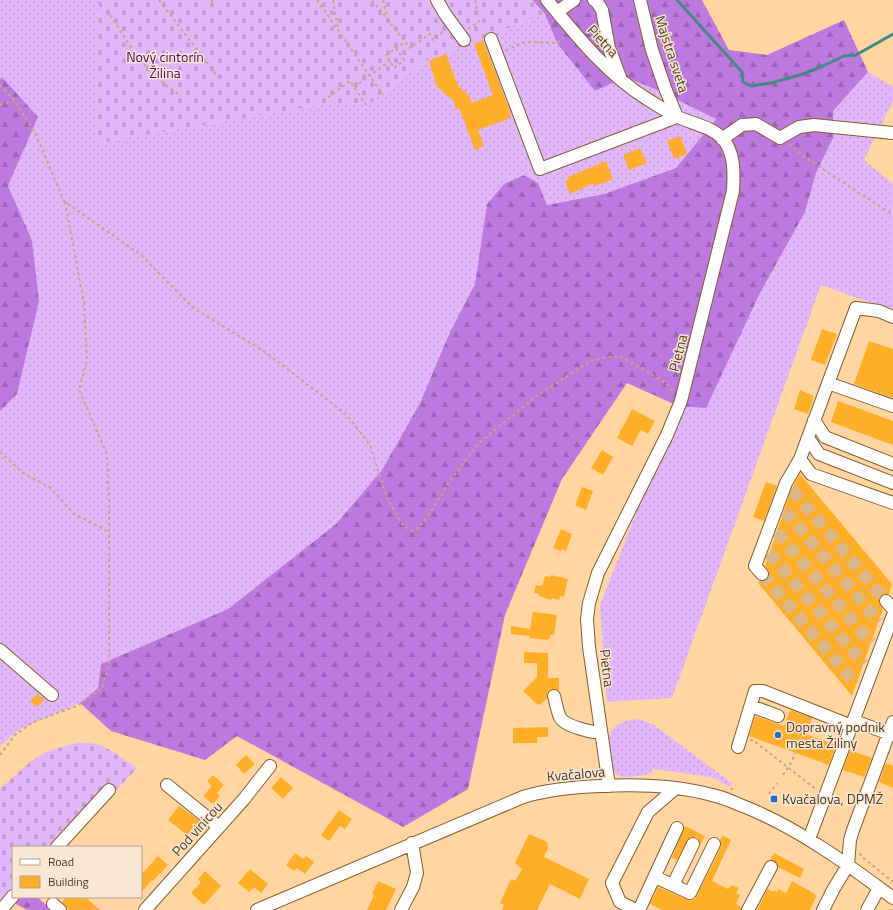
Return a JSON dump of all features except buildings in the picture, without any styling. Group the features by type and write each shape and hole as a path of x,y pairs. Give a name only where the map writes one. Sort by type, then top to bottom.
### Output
{"street":[{"path":"437,0 459,33"},
{"name":"Pietna","path":"547,0 595,55 645,98 677,117 711,130 722,139 730,152 734,164 733,190 681,401 667,435 605,556 592,588 587,619 589,647 609,786"},
{"path":"557,12 574,0"},
{"path":"594,0 602,10 609,48 620,78"},
{"name":"Majstra sveta","path":"640,0 652,50 677,117"},
{"path":"491,39 540,169 677,117"},
{"path":"722,139 742,125 756,124 780,138 799,127 814,125 893,133"},
{"path":"762,574 755,566 766,549 856,308 879,312 893,317"},
{"path":"828,383 893,406"},
{"path":"814,420 825,437 893,464"},
{"path":"808,438 819,454 893,483"},
{"path":"800,459 811,474 893,503"},
{"path":"809,839 853,723 860,689 867,668 875,648 887,632 893,615"},
{"path":"879,622 887,632"},
{"path":"0,650 52,695"},
{"path":"739,742 755,691 763,691 853,723 891,734"},
{"path":"554,696 561,718 565,723 595,732 601,732"},
{"path":"751,706 778,716"},
{"path":"823,910 848,865 850,840 853,830 891,734 893,722"},
{"name":"Pod vinicou","path":"145,910 220,827 270,766"},
{"path":"167,785 220,827"},
{"name":"Kvačalova","path":"257,910 512,801 537,792 560,788 640,785 697,791 726,799 772,819 809,839 893,898"},
{"path":"676,788 648,812 612,883 620,902 638,910 677,828"},
{"path":"58,846 109,790"},
{"path":"401,910 413,887 417,873 412,844"},
{"path":"673,885 693,844"},
{"path":"655,877 690,894 714,844"},
{"path":"748,910 772,867"},
{"path":"866,910 879,888"},
{"path":"1,910 12,897"}],"path":[{"path":"159,0 218,77"},
{"path":"317,0 383,95"},
{"path":"333,0 338,29"},
{"path":"372,0 410,48 430,34 433,40 459,33 482,19"},
{"path":"384,0 388,20"},
{"path":"475,0 478,14"},
{"path":"107,10 134,52 154,76 181,96"},
{"path":"396,48 404,60 394,68 386,55 396,48 405,42"},
{"path":"498,56 521,43 557,43"},
{"path":"354,87 390,61"},
{"path":"323,101 350,81 366,105"},
{"path":"0,85 15,100 36,135 64,201 84,303 87,360 79,390 108,454 109,532 109,665 102,688 77,706 33,722 16,735 0,755"},
{"path":"0,105 15,100"},
{"path":"780,138 809,160 893,215"},
{"path":"64,201 141,255 192,307 268,354 347,415 370,445 386,496 402,524 411,531 418,528 425,520 450,481 478,444 535,397 592,360 609,357 622,357 664,382 681,401"},
{"path":"0,452 23,473 51,488 74,514 109,532"},
{"path":"739,742 754,741 819,792"},
{"path":"783,775 791,763 795,753"},
{"path":"769,794 777,783"},
{"path":"730,791 735,785"},
{"path":"858,848 861,856 893,882"}],"green space":[{"path":"0,0 99,0 97,143 321,105 370,103 429,59 545,14 557,43 625,77 657,90 716,119 676,168 604,194 547,205 538,183 524,175 504,184 487,204 475,284 450,332 420,403 382,470 336,524 228,609 101,664 98,688 80,703 20,729 0,746 0,411 17,394 32,240 8,186 38,117 2,78 0,79"},
{"name":"Nový cintorín Žilina","path":"99,0 532,0 545,14 429,59 370,103 321,105 97,143"},
{"path":"532,0 702,0 729,50 767,55 844,20 868,72 833,111 833,138 816,173 805,212 759,295 706,408 678,406 627,383 562,479 505,615 468,789 403,827 237,736 205,760 111,731 80,703 98,688 101,664 228,609 336,524 382,470 420,403 450,332 475,284 487,204 504,184 524,175 538,183 547,205 604,194 676,168 716,119 657,90 625,77 595,91 557,43 545,14"},
{"path":"868,72 893,87 893,101 864,160 893,184 893,311 821,285 672,698 607,702 600,605 678,406 759,295 805,212 816,173 833,138 833,111"},
{"path":"2,77 38,117 8,186 32,240 39,301 17,394 0,411 0,79"},
{"path":"639,719 654,725 733,784 729,787 712,777 653,769 652,773 639,776 621,777 614,770 609,739 610,734 620,723"},
{"path":"77,743 96,744 115,753 137,768 64,846 12,846 12,898 0,910 0,789 30,762 48,751"},
{"path":"16,898 38,898 52,910 27,910 12,902"}],"waterway":[{"path":"677,0 742,72 743,82 751,86 771,83 803,74 844,56 856,55 893,34"}],"tunnel":[{"path":"792,490 886,601"},
{"path":"785,511 879,622"},
{"path":"777,532 871,643"},
{"path":"769,553 864,664"},
{"path":"762,574 856,684"}],"place":[{"name":"Dopravný podnik mesta Žiliny","path":"778,735"},
{"name":"Kvačalova, DPMŽ","path":"774,799"}]}
